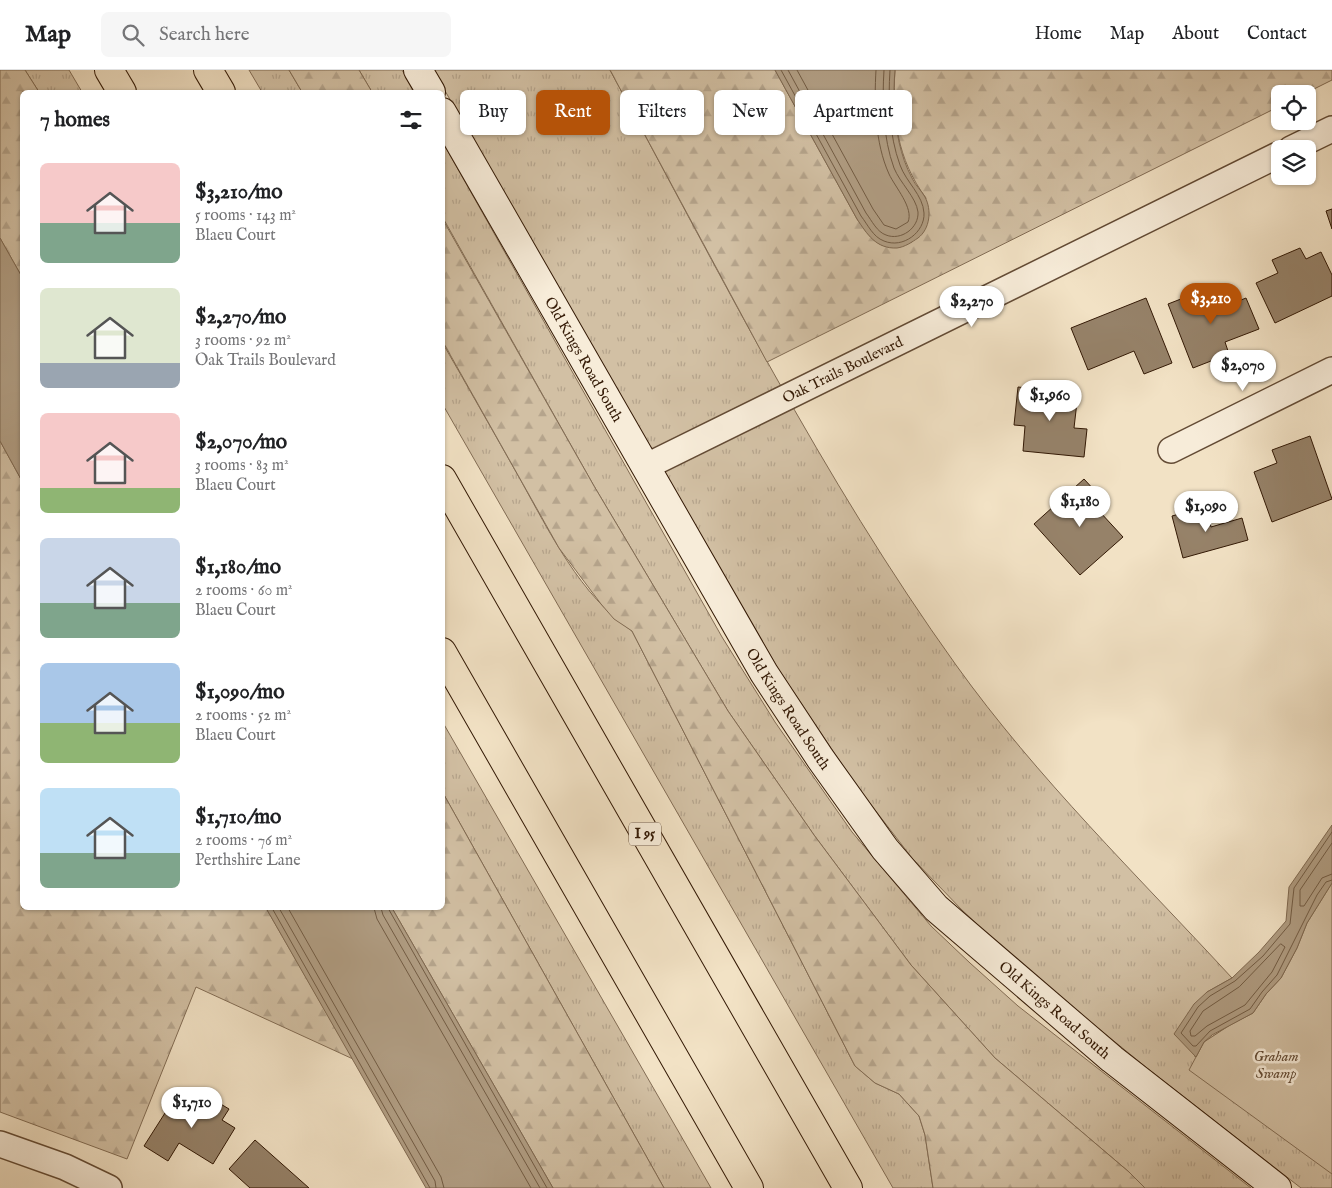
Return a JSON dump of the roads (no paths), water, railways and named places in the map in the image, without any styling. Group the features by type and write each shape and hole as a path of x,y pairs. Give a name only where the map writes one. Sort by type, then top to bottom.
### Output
{"highway":[{"path":"109,70 121,90"},
{"path":"208,70 220,90"},
{"name":"I 95","path":"445,484 848,1188"},
{"path":"445,657 749,1188"}],"street":[{"path":"418,70 430,90"},
{"name":"Old Kings Road South","path":"445,117 647,466 764,673 820,758 891,856 936,908 1097,1046 1277,1188"},
{"path":"1309,140 1332,128"},
{"name":"Oak Trails Boulevard","path":"647,466 1271,158"},
{"path":"1171,450 1332,370"},
{"path":"0,1144 65,1167 109,1188"}],"water":[{"path":"775,70 895,70 894,90 795,90 795,106"},
{"path":"811,135 898,135 904,161 915,183 925,197 929,208 929,219 925,230 918,238 903,247 890,248 873,240 857,219"},
{"path":"0,238 20,273 20,477 0,441"},
{"path":"1332,825 1332,883 1307,923 1297,948 1281,978 1266,994 1253,1013 1212,1035 1204,1042 1196,1057 1174,1034 1194,1004 1207,992 1232,978 1259,952 1286,921 1289,887"},
{"path":"267,910 393,910 553,1188 426,1188"}],"park label":[{"name":"Graham Swamp","path":"1276,1064"}]}
